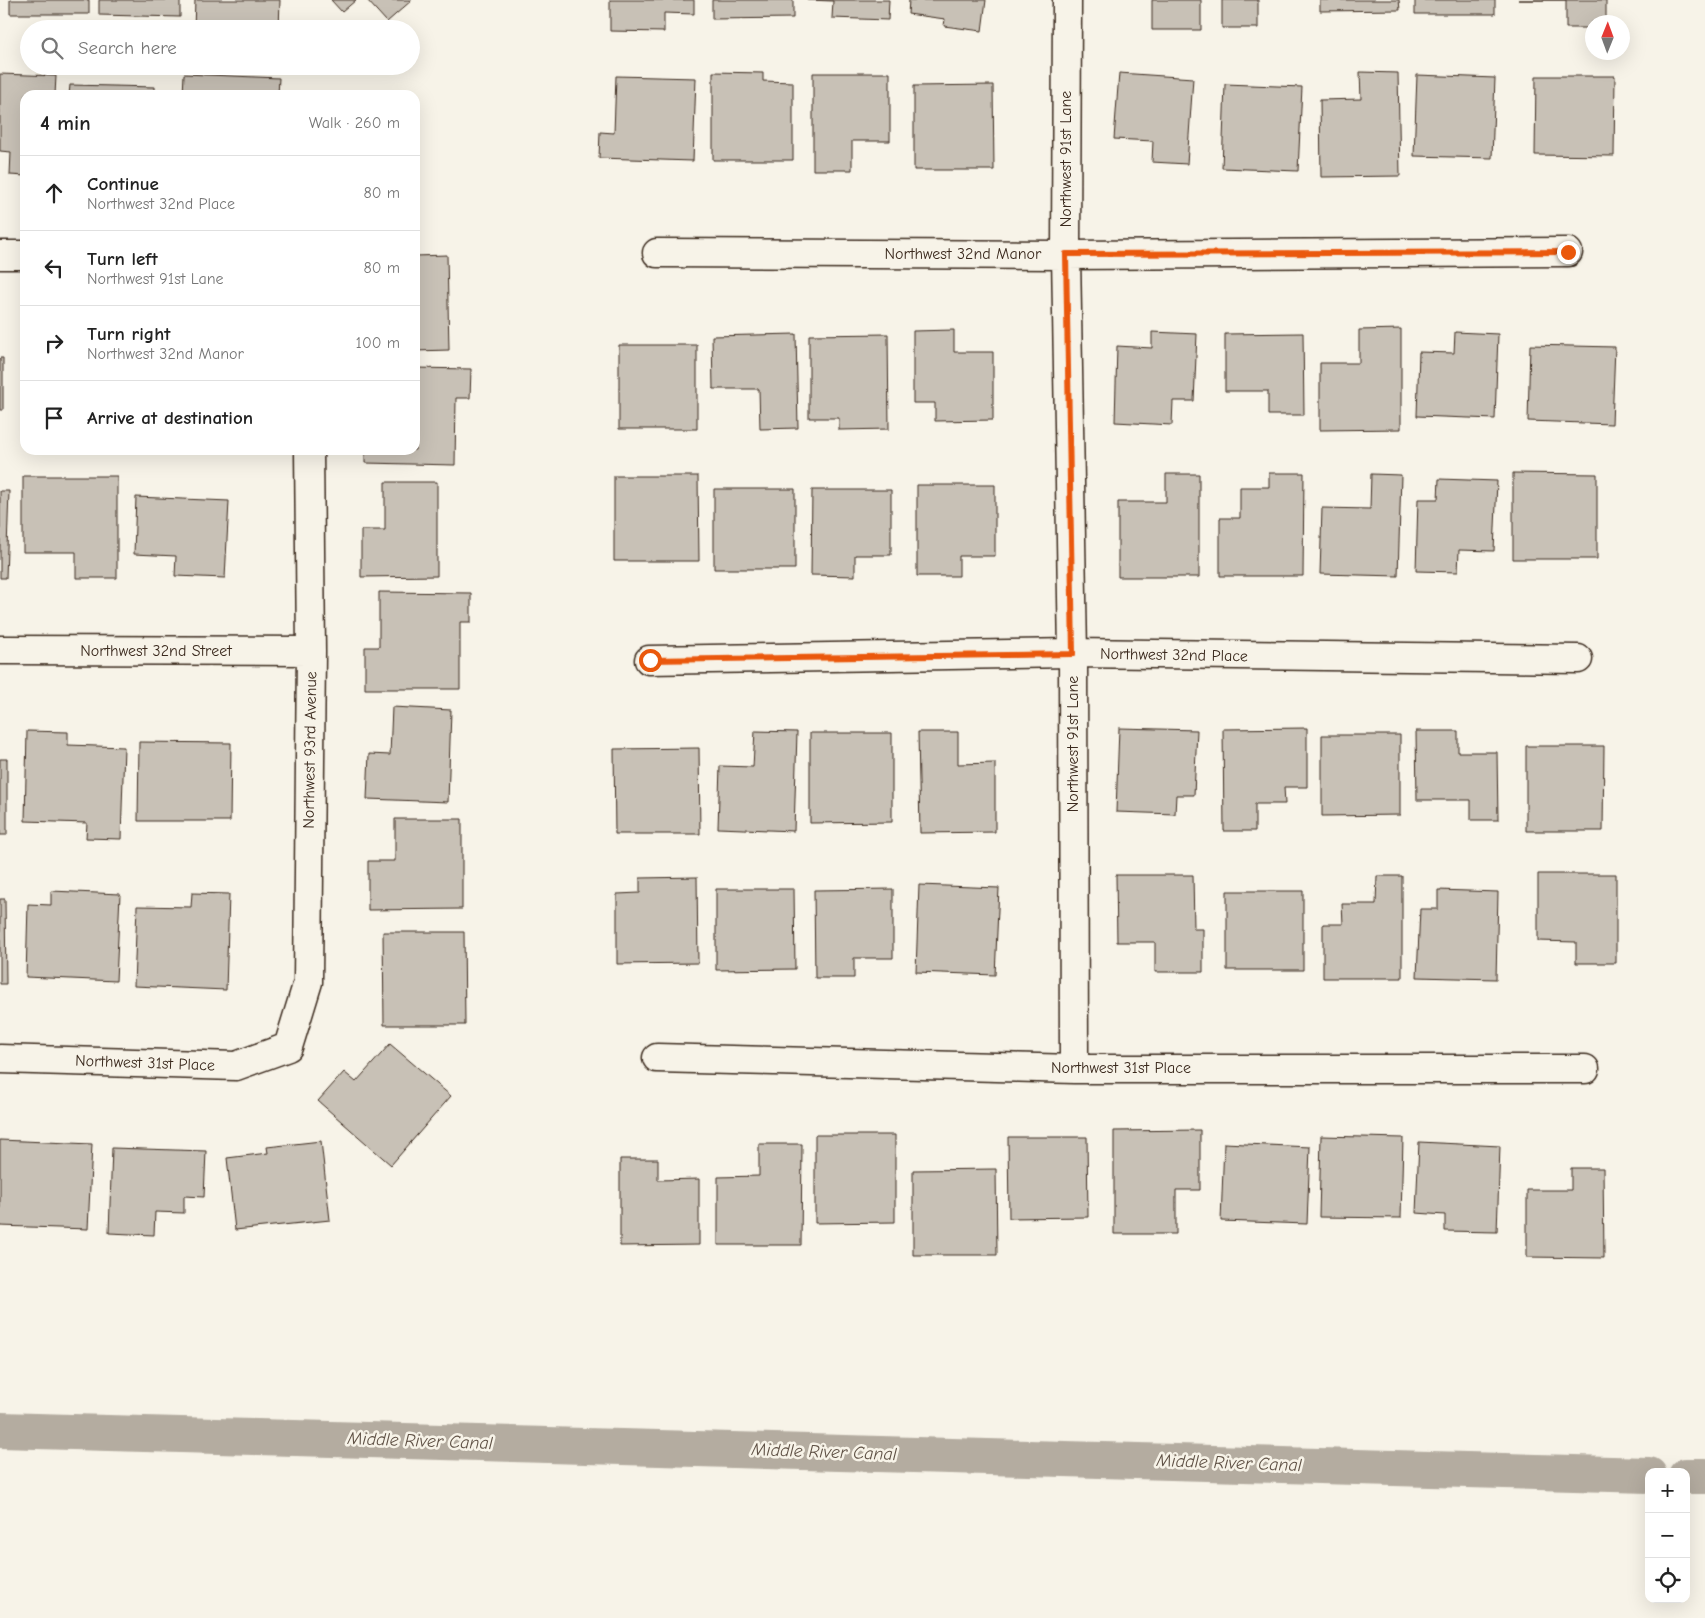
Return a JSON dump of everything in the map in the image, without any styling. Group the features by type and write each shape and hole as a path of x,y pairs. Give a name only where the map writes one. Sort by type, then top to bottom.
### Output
{"street":[{"name":"Northwest 91st Lane","path":"1067,0 1066,254 1073,654 1074,1069"},
{"name":"Northwest 32nd Manor","path":"657,253 1568,252"},
{"path":"0,255 20,255"},
{"name":"Northwest 93rd Avenue","path":"288,1047 308,982 311,651 310,455"},
{"name":"Northwest 32nd Street","path":"0,650 311,651"},
{"name":"Northwest 32nd Place","path":"650,660 1073,654 1578,659"},
{"name":"Northwest 31st Place","path":"0,1059 236,1066 288,1047"},
{"name":"Northwest 31st Place","path":"657,1058 1074,1069 1585,1070"}],"building":[{"path":"10,0 89,0 89,14 10,14"},
{"path":"99,0 180,0 180,17 99,15"},
{"path":"195,0 280,0 279,20 194,20"},
{"path":"331,0 356,0 342,12"},
{"path":"367,0 412,0 389,20 385,20"},
{"path":"610,0 694,0 694,14 664,13 664,32 610,31"},
{"path":"712,0 793,0 793,18 712,19"},
{"path":"807,0 889,0 888,20 832,18 833,1"},
{"path":"909,0 986,0 982,31 944,26 945,19 908,14"},
{"path":"1152,0 1201,0 1201,30 1152,30"},
{"path":"1222,0 1258,0 1258,28 1222,28"},
{"path":"1320,0 1399,0 1400,10 1320,11"},
{"path":"1415,0 1495,0 1495,14 1415,14"},
{"path":"1566,0 1606,0 1606,15 1585,15 1585,28 1566,28"},
{"path":"713,72 763,73 763,81 793,82 793,160 713,160"},
{"path":"1360,72 1398,73 1400,176 1321,177 1320,100 1361,99"},
{"path":"813,73 890,73 890,141 852,141 852,170 813,170"},
{"path":"1119,73 1193,78 1187,164 1152,162 1153,141 1114,139"},
{"path":"0,74 56,76 55,90 20,90 20,176 10,175 11,152 0,151"},
{"path":"184,75 279,78 278,90 183,90"},
{"path":"1417,75 1495,78 1492,158 1414,156"},
{"path":"616,76 696,78 693,161 599,158 600,132 614,133"},
{"path":"1536,76 1615,76 1614,156 1535,155"},
{"path":"1225,84 1302,87 1298,171 1222,168"},
{"path":"70,85 155,87 155,90 70,90"},
{"path":"993,85 994,170 914,170 914,86"},
{"path":"447,255 449,350 420,351 420,256"},
{"path":"1401,329 1401,429 1320,430 1320,363 1359,363 1359,330"},
{"path":"954,330 954,352 993,352 993,420 935,421 935,403 913,403 913,331"},
{"path":"1152,332 1197,334 1194,401 1173,401 1172,425 1115,422 1117,346 1152,348"},
{"path":"1455,332 1498,334 1495,419 1417,416 1419,352 1454,353"},
{"path":"1303,333 1304,415 1268,415 1268,391 1225,391 1225,334"},
{"path":"796,334 798,428 760,429 759,389 713,389 712,336"},
{"path":"888,334 889,429 839,430 839,418 809,418 809,335"},
{"path":"619,345 697,345 697,429 619,429"},
{"path":"1530,345 1615,347 1612,424 1528,421"},
{"path":"0,358 3,358 3,410 0,410"},
{"path":"420,368 471,369 470,398 456,398 455,465 365,463 365,455 420,455"},
{"path":"1269,473 1304,473 1303,576 1220,576 1220,518 1240,518 1240,487 1269,487"},
{"path":"1513,473 1597,474 1597,559 1513,559"},
{"path":"1166,474 1199,474 1199,577 1118,577 1118,502 1166,502"},
{"path":"1371,474 1401,475 1398,576 1320,574 1322,508 1370,509"},
{"path":"23,476 117,476 117,578 76,578 76,552 23,552"},
{"path":"614,476 698,476 699,561 614,561"},
{"path":"1439,479 1497,481 1494,551 1459,550 1458,572 1416,571 1418,499 1438,499"},
{"path":"385,482 437,482 437,576 361,577 361,530 385,530"},
{"path":"917,485 995,485 995,556 959,556 959,576 917,576"},
{"path":"714,489 795,489 795,569 714,569"},
{"path":"812,490 891,490 891,555 855,555 855,576 811,575"},
{"path":"0,491 9,491 6,578 0,578"},
{"path":"136,497 229,501 225,578 175,576 176,556 134,554"},
{"path":"379,592 471,593 471,622 460,622 460,689 365,689 365,647 379,647"},
{"path":"392,707 451,710 448,802 367,799 369,754 390,755"},
{"path":"1119,728 1197,730 1194,795 1176,795 1175,814 1116,812"},
{"path":"1307,728 1307,787 1284,787 1285,804 1255,804 1255,831 1224,831 1223,729"},
{"path":"27,731 68,732 68,745 124,747 121,839 86,838 87,823 25,821"},
{"path":"755,731 797,732 794,831 718,828 720,766 753,767"},
{"path":"1416,731 1458,731 1458,752 1497,752 1498,820 1471,820 1471,800 1417,800"},
{"path":"918,732 958,732 958,764 995,763 995,832 920,833"},
{"path":"810,733 892,733 892,822 810,823"},
{"path":"1322,735 1400,735 1400,815 1322,816"},
{"path":"139,742 231,743 230,821 138,821"},
{"path":"1526,746 1604,746 1603,831 1526,831"},
{"path":"699,748 700,834 615,834 614,749"},
{"path":"0,759 7,759 7,835 0,835"},
{"path":"395,819 462,819 462,909 368,910 368,861 395,861"},
{"path":"1538,874 1616,874 1616,963 1576,963 1576,942 1538,941"},
{"path":"1116,875 1193,875 1194,929 1203,929 1203,972 1155,972 1155,942 1117,942"},
{"path":"1377,876 1402,876 1402,978 1323,978 1323,924 1343,924 1342,904 1376,904"},
{"path":"697,877 698,963 617,964 617,894 640,893 640,878"},
{"path":"919,885 999,888 995,975 916,972"},
{"path":"716,889 794,889 795,969 716,970"},
{"path":"893,889 893,958 854,958 854,978 815,978 814,890"},
{"path":"1438,890 1498,892 1496,979 1417,977 1420,909 1438,909"},
{"path":"51,891 120,894 116,981 26,977 28,904 51,905"},
{"path":"1227,891 1303,891 1303,970 1227,970"},
{"path":"192,893 229,894 226,990 134,986 137,906 191,907"},
{"path":"0,899 5,899 6,984 0,984"},
{"path":"383,932 464,932 465,1025 384,1025"},
{"path":"390,1044 451,1096 391,1165 318,1101 344,1072 356,1082"},
{"path":"1200,1130 1200,1190 1176,1190 1176,1234 1114,1234 1114,1131"},
{"path":"815,1135 895,1135 895,1222 815,1223"},
{"path":"1321,1136 1403,1138 1401,1218 1319,1217"},
{"path":"1008,1137 1087,1137 1088,1217 1009,1218"},
{"path":"0,1140 92,1144 88,1229 0,1226"},
{"path":"321,1141 330,1220 235,1230 227,1158 268,1153 267,1147"},
{"path":"1419,1142 1500,1146 1497,1232 1445,1231 1445,1215 1416,1213"},
{"path":"1224,1143 1310,1147 1307,1224 1221,1221"},
{"path":"759,1144 802,1144 801,1245 718,1245 718,1177 759,1176"},
{"path":"112,1148 206,1151 204,1197 184,1196 184,1213 155,1212 154,1235 109,1233"},
{"path":"620,1159 658,1159 658,1180 699,1179 699,1245 620,1246"},
{"path":"1571,1168 1603,1168 1604,1258 1527,1257 1527,1190 1571,1190"},
{"path":"996,1169 997,1255 913,1255 913,1170"}],"waterway":[{"name":"Middle River Canal","path":"0,1430 1645,1475"},
{"name":"Middle River Canal","path":"1690,1476 1705,1476"}],"route":[{"path":"650,660 1073,654 1066,254 1568,252"}]}
